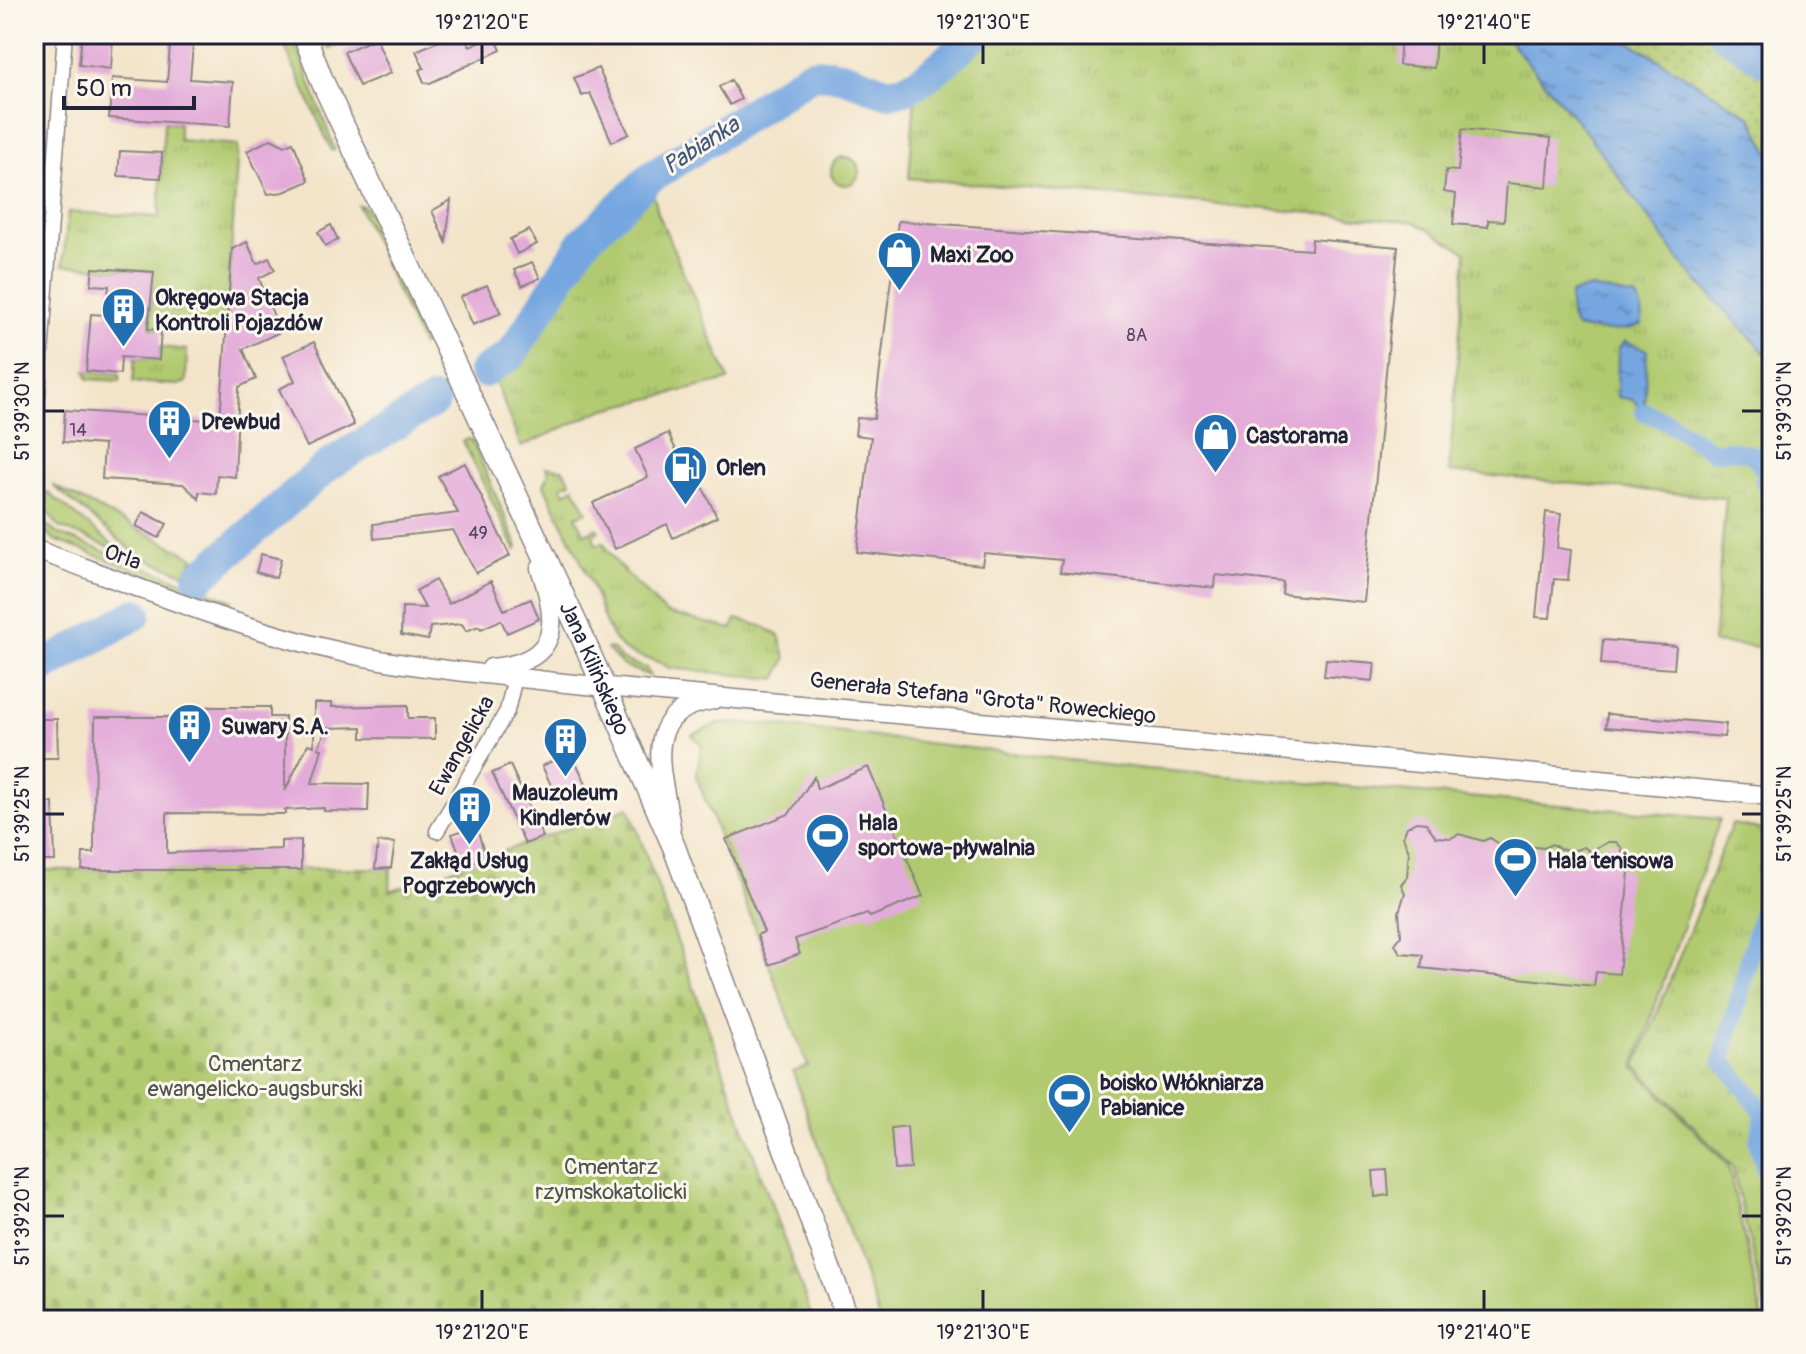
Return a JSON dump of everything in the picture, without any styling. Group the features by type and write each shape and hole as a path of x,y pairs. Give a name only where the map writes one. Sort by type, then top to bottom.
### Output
{"main road":[{"name":"Jana Kilińskiego","path":"304,34 323,83 603,686 674,847 848,1320"}],"street":[{"path":"34,448 65,34"},
{"path":"447,669 499,667 529,659 544,648 553,629 552,601 514,493"},
{"name":"Orla","path":"34,549 196,608"},
{"name":"Generała Stefana \"Grota\" Roweckiego","path":"196,608 343,653 447,669 1772,796"},
{"name":"Ewangelicka","path":"437,831 507,711 515,677"},
{"path":"674,847 660,765 662,733 675,715 691,705 747,698"}],"green space":[{"path":"279,34 292,34 335,150 332,151"},
{"path":"326,34 364,34 329,49"},
{"path":"974,34 1504,34 1585,131 1682,263 1772,361 1772,648 1713,643 1726,498 1449,472 1466,252 1415,222 909,178 916,82"},
{"path":"1617,34 1772,34 1772,159 1751,117"},
{"path":"164,122 179,123 179,140 238,145 226,335 150,329 153,272 63,265 68,212 159,217"},
{"path":"845,157 855,161 859,171 855,181 845,185 835,181 831,171 835,161"},
{"path":"650,178 658,213 729,380 602,410 521,447 490,368 511,354 583,242"},
{"path":"358,205 363,206 380,226 428,343 422,346"},
{"path":"160,347 187,350 186,382 178,385 133,382 135,358 158,360"},
{"path":"86,371 120,374 120,381 89,379"},
{"path":"472,440 518,547 516,551 463,441"},
{"path":"546,467 563,469 571,482 561,486 565,493 574,487 587,512 576,516 585,534 597,528 599,531 593,535 596,545 603,542 618,565 666,613 732,629 736,619 762,626 779,636 786,659 776,679 669,668 620,646 607,627 583,564 544,485 549,473"},
{"path":"52,485 195,558 184,573 140,557"},
{"path":"47,492 122,552 59,527 44,507"},
{"path":"40,519 56,533 233,601 218,601 55,540 42,529"},
{"path":"612,648 622,660 646,668 650,676 623,666 607,649"},
{"path":"720,723 766,724 1147,769 1720,819 1634,1067 1728,1165 1763,1320 880,1320 793,1072 808,1066 696,776 702,745 692,735"},
{"path":"629,807 813,1320 34,1320 34,870 391,868 390,891"},
{"path":"1732,824 1772,831 1772,1096 1754,1136 1772,1202 1772,1320 1768,1320 1732,1166 1636,1066"}],"water":[{"path":"1504,34 1617,34 1751,117 1772,159 1772,360 1687,270 1585,131"},
{"path":"1590,288 1635,297 1641,306 1642,324 1602,331 1576,328 1570,317 1570,294"},
{"path":"1624,341 1647,350 1644,412 1634,400 1617,397 1618,350"}],"building":[{"path":"82,34 113,34 111,69 79,65"},
{"path":"171,34 194,34 190,79 233,82 230,126 109,118 112,78 167,82"},
{"path":"454,34 463,34 470,46 494,35 501,50 430,83 424,82 419,70 424,68 416,51"},
{"path":"1401,34 1436,34 1434,68 1399,65"},
{"path":"376,38 391,73 359,86 344,52"},
{"path":"598,68 629,134 612,142 590,93 582,96 574,78"},
{"path":"731,80 741,99 730,105 719,87"},
{"path":"1462,129 1551,138 1547,187 1507,183 1504,221 1488,220 1488,227 1453,224 1456,194 1444,192 1446,170 1458,171"},
{"path":"271,139 285,146 293,142 309,181 284,192 268,194 247,151"},
{"path":"120,151 162,153 161,178 118,176"},
{"path":"451,200 446,242 432,211"},
{"path":"898,221 1311,250 1312,239 1398,247 1364,602 1282,594 1283,582 1216,575 1215,588 1060,572 1062,560 984,553 982,565 857,552 871,437 855,435 857,418 874,419"},
{"path":"331,225 338,240 325,246 318,232"},
{"path":"529,230 537,244 517,254 510,239"},
{"name":"Drewbud","path":"247,242 257,264 269,258 275,270 259,278 280,332 243,349 256,379 239,387 235,477 217,475 216,494 199,492 199,499 183,484 102,479 104,445 63,442 65,410 220,421 232,249"},
{"path":"532,262 540,278 522,286 514,270"},
{"path":"93,268 154,272 148,329 161,330 159,360 121,357 120,374 86,371 91,314 106,315 109,286 91,285"},
{"path":"487,285 501,313 473,325 460,297"},
{"path":"314,342 354,425 307,447 279,389 295,381 283,356"},
{"path":"668,433 682,463 674,467 688,495 703,488 717,517 673,538 667,524 615,549 593,503 648,477 635,449"},
{"path":"465,463 510,556 476,573 453,530 374,539 373,524 458,513 438,476"},
{"path":"143,512 167,524 159,538 136,526"},
{"path":"1546,512 1561,514 1557,548 1571,550 1568,580 1554,579 1550,618 1536,617"},
{"path":"261,554 281,559 276,578 256,572"},
{"path":"435,580 449,604 491,581 504,610 531,599 539,619 507,633 501,620 481,629 479,626 466,631 462,624 430,627 428,640 401,635 402,607 425,608 416,591"},
{"path":"1603,640 1676,646 1674,669 1601,664"},
{"path":"1326,659 1375,663 1373,681 1324,676"},
{"name":"Suwary S.A.","path":"314,703 332,703 332,707 408,705 408,718 435,718 435,739 362,738 362,727 327,728 318,748 322,749 312,783 369,784 368,812 324,811 324,808 285,810 285,814 167,813 167,853 281,849 281,841 301,840 301,870 82,870 83,853 94,853 95,717 203,717 203,707 270,707 270,717 285,717 285,791 308,744 314,746"},
{"path":"1607,714 1726,724 1724,737 1606,727"},
{"path":"34,719 57,719 58,758 34,758"},
{"name":"Mauzoleum Kindlerów","path":"571,752 589,790 577,799 559,802 542,766"},
{"path":"510,765 543,837 525,844 492,773"},
{"name":"Hala sportowa-pływalnia","path":"868,767 923,896 870,917 867,914 795,939 800,954 769,965 757,935 764,932 726,839 789,814 814,777 817,789"},
{"path":"34,803 53,803 55,861 34,861"},
{"name":"Hala tenisowa","path":"1416,822 1426,823 1436,837 1451,838 1459,834 1483,841 1490,838 1498,843 1521,841 1529,846 1544,848 1552,844 1560,849 1584,847 1590,852 1608,842 1616,842 1622,848 1622,868 1629,872 1619,974 1596,972 1594,986 1421,968 1423,955 1400,953 1395,944 1401,936 1399,912 1405,893 1401,884 1407,877 1409,851 1403,837 1407,827"},
{"name":"Zakłąd Usług Pogrzebowych","path":"476,826 486,858 464,866 452,834"},
{"path":"378,842 395,843 391,868 375,869"},
{"path":"907,1126 910,1168 894,1169 891,1128"},
{"path":"1387,1170 1389,1195 1375,1197 1373,1171"}],"waterway":[{"name":"Pabianka","path":"484,372 511,355 583,242 650,178 811,74 839,76 894,92 919,81 976,34"},
{"path":"1725,34 1772,65"},
{"name":"Pabianka","path":"199,578 330,464 434,401"},
{"path":"1644,412 1668,422 1713,452 1730,450 1753,454 1767,474 1764,482 1772,484"},
{"name":"Pabianka","path":"34,672 136,614"},
{"path":"1769,1119 1722,1060 1772,874"},
{"path":"1772,1112 1765,1143 1772,1168"}],"place":[{"name":"Maxi Zoo","path":"899,293"},
{"name":"Okręgowa Stacja Kontroli Pojazdów","path":"124,349"},
{"name":"Drewbud","path":"170,460"},
{"name":"Castorama","path":"1215,474"},
{"name":"Orlen","path":"685,506"},
{"name":"Suwary S.A.","path":"190,765"},
{"name":"Mauzoleum Kindlerów","path":"565,778"},
{"name":"Zakłąd Usług Pogrzebowych","path":"469,846"},
{"name":"Hala sportowa-pływalnia","path":"827,874"},
{"name":"Hala tenisowa","path":"1516,899"},
{"name":"boisko Włókniarza Pabianice","path":"1069,1134"}],"park label":[{"name":"Cmentarz ewangelicko-augsburski","path":"255,1076"},
{"name":"Cmentarz rzymskokatolicki","path":"611,1178"}]}
